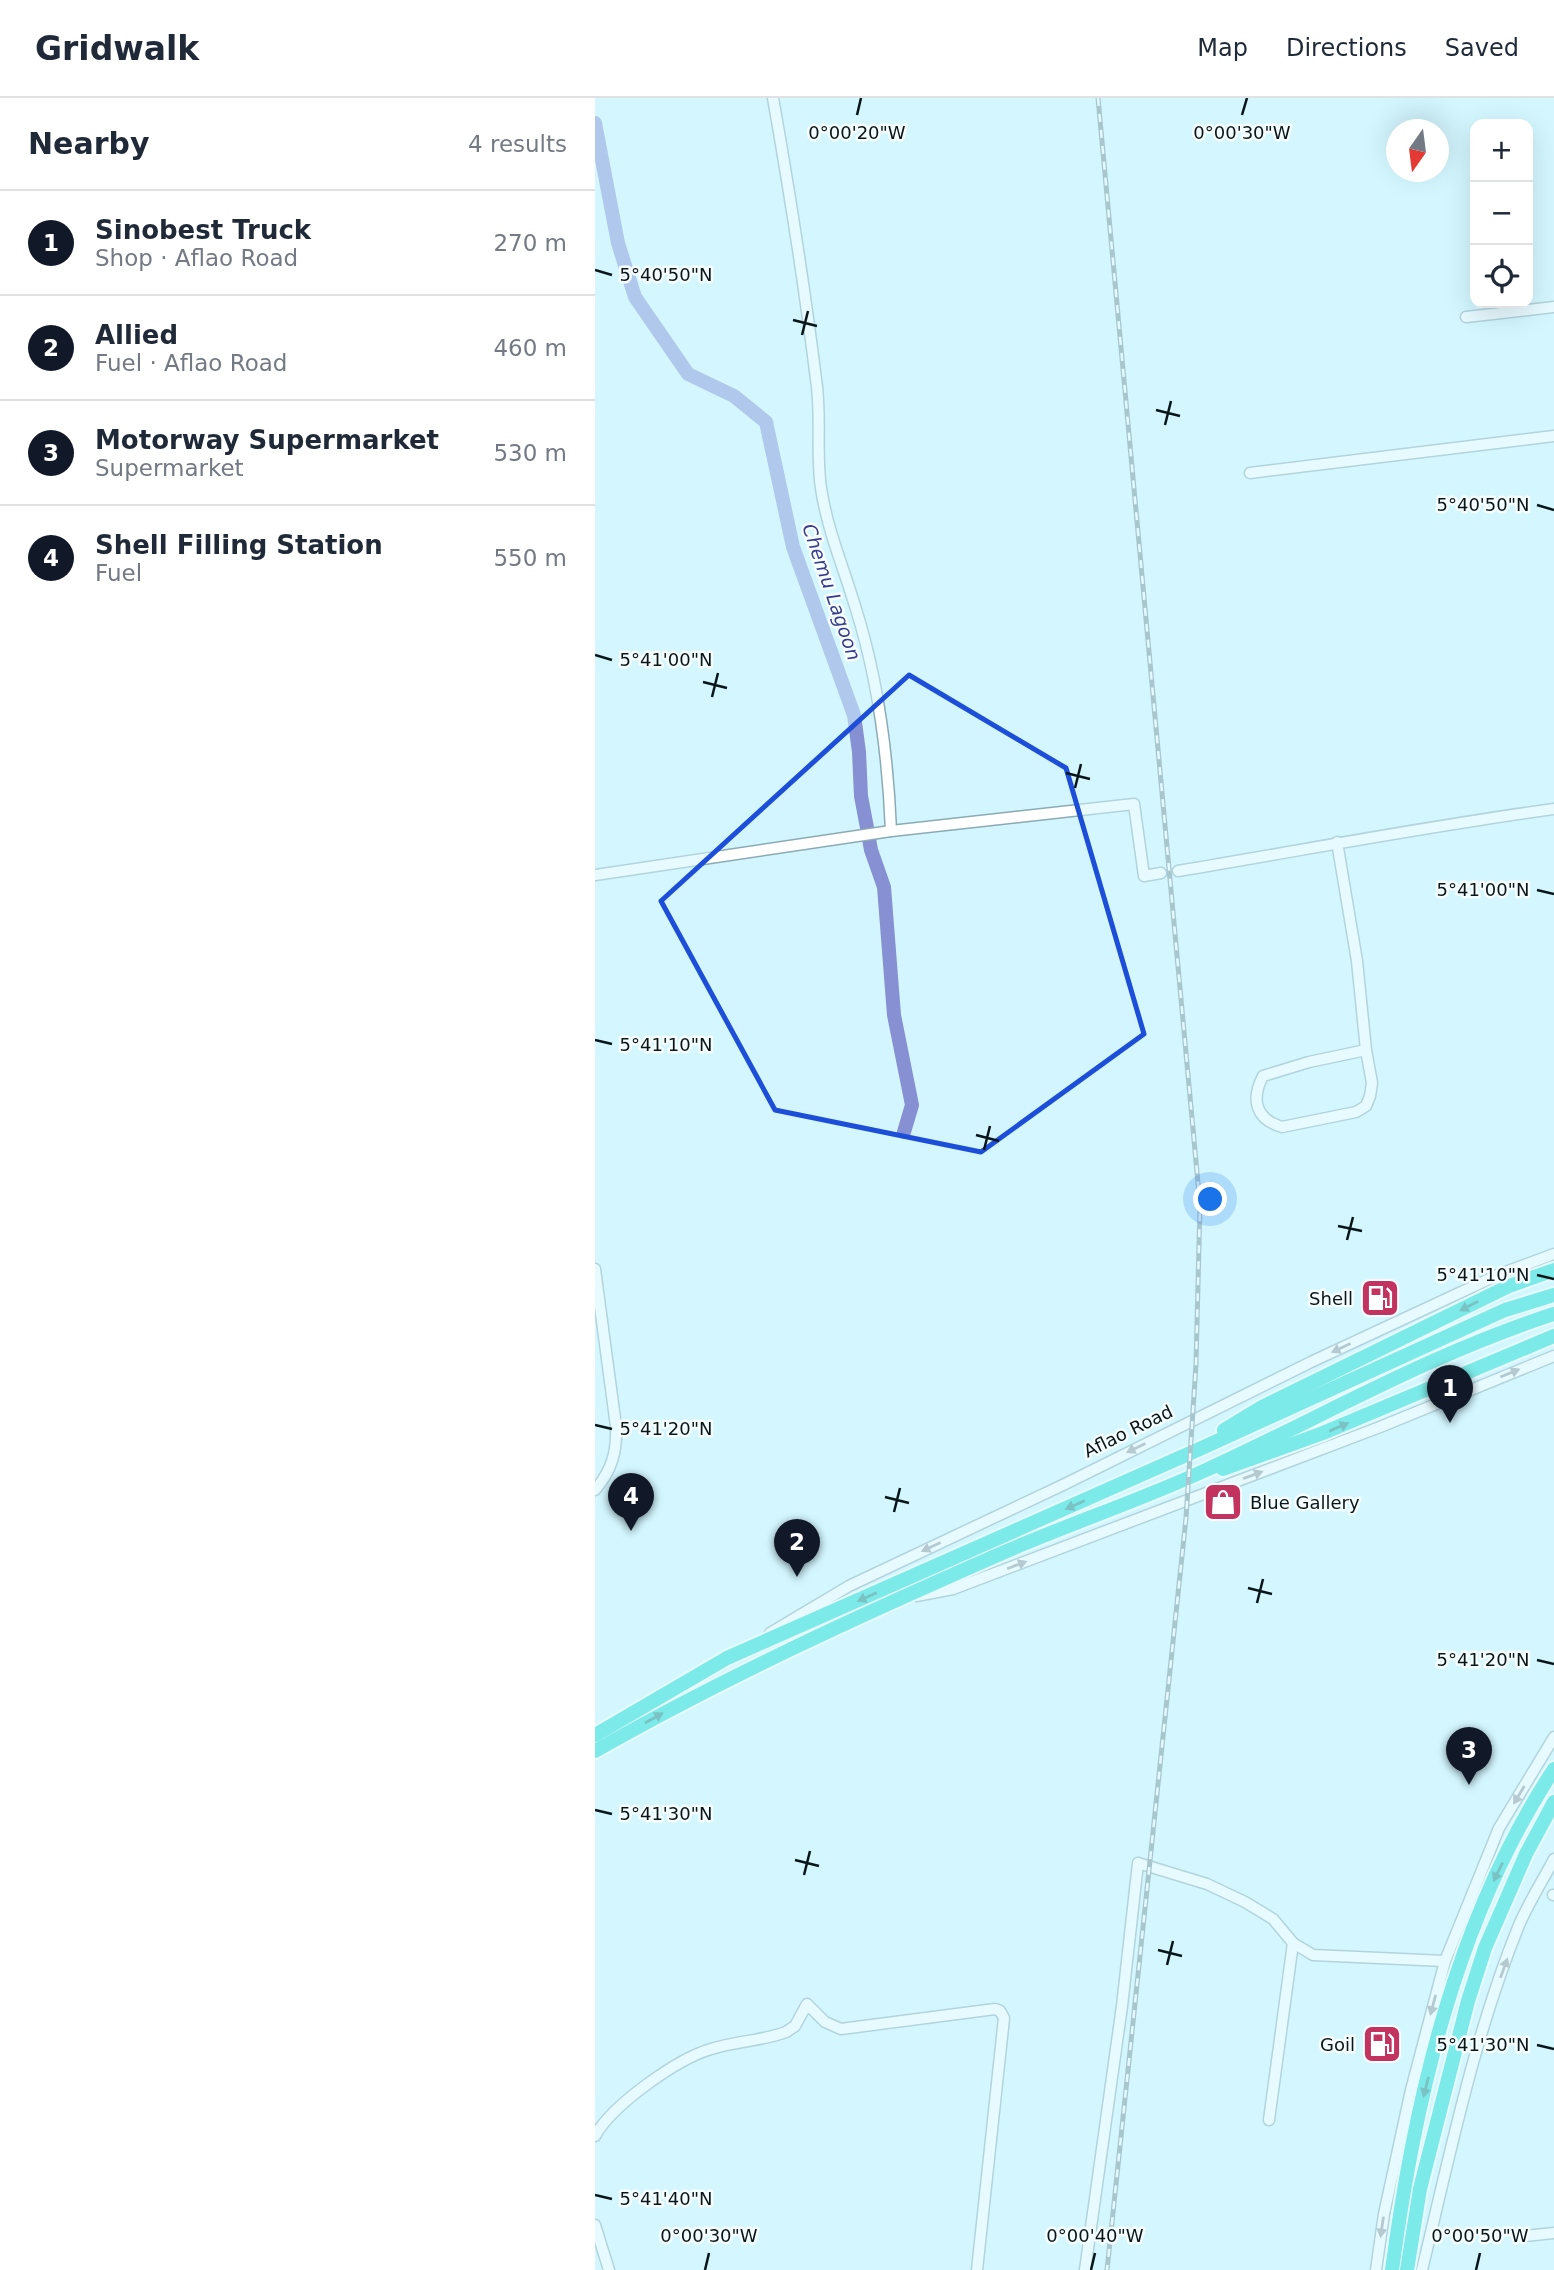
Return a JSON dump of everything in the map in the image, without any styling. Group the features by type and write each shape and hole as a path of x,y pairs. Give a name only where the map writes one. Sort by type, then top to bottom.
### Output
{"highway":[{"path":"1204,1447 1228,1427 1262,1407 1509,1286 1554,1270"},
{"name":"Aflao Road","path":"595,1735 727,1658 1204,1447 1505,1310 1554,1295"},
{"path":"595,1751 715,1686 1010,1550 1205,1471 1400,1375 1528,1322 1554,1314"},
{"path":"1205,1471 1245,1463 1323,1433 1554,1336"},
{"path":"1392,2270 1414,2137 1433,2058 1461,1962 1490,1889 1515,1837 1554,1769"},
{"path":"1407,2270 1420,2189 1468,2001 1485,1948 1526,1854 1554,1802"},
{"path":"1526,1854 1554,1818"}],"street":[{"path":"773,98 806,294 820,421 821,486 831,537 856,607 872,675 889,774 891,831"},
{"path":"1466,317 1554,307"},
{"path":"1250,472 1554,436"},
{"path":"595,876 891,831 1134,804 1144,876 1161,873"},
{"path":"1178,871 1248,861 1337,842 1554,809"},
{"path":"1337,842 1357,961 1372,1083 1370,1096 1366,1106 1356,1112 1282,1127 1271,1124 1262,1115 1256,1103 1257,1088 1263,1076 1309,1062 1366,1050"},
{"name":"Aflao Road","path":"727,1658 849,1586 1402,1318 1500,1274 1554,1254"},
{"path":"595,1269 617,1445 606,1478 595,1490"},
{"path":"905,1598 953,1589 1380,1427 1554,1356"},
{"path":"1376,2270 1384,2214 1411,2090 1445,1961 1499,1828 1554,1737"},
{"path":"1422,2270 1459,2118 1489,2011 1520,1923 1554,1858"},
{"path":"1085,2270 1122,2006 1138,1863 1207,1884 1245,1902 1273,1919 1293,1943 1313,1955 1445,1961"},
{"path":"1269,2120 1293,1943"},
{"path":"595,2136 609,2116 621,2105 672,2068 708,2050 786,2032 795,2026 807,2004 825,2022 841,2029 995,2009 1000,2011 1004,2018 977,2270"},
{"path":"595,2225 609,2270"},
{"path":"1525,2236 1554,2233"}],"highlighted area":[{"path":"909,675 1066,768 1144,1034 981,1152 775,1110 661,901"}],"waterway":[{"name":"Chemu Lagoon","path":"595,123 618,243 635,297 688,374 734,396 766,422 793,547 854,715 861,796 871,850 884,887 894,1015 912,1105 904,1132"}],"railway":[{"path":"1098,98 1200,1205 1196,1364 1186,1518 1107,2270"}],"place":[{"name":"Shell","path":"1380,1298"},
{"name":"Sinobest Truck","path":"1450,1423"},
{"name":"Blue Gallery","path":"1223,1502"},
{"name":"Shell Filling Station","path":"631,1531"},
{"name":"Allied","path":"797,1577"},
{"name":"Motorway Supermarket","path":"1469,1785"},
{"name":"Goil","path":"1382,2044"}]}
